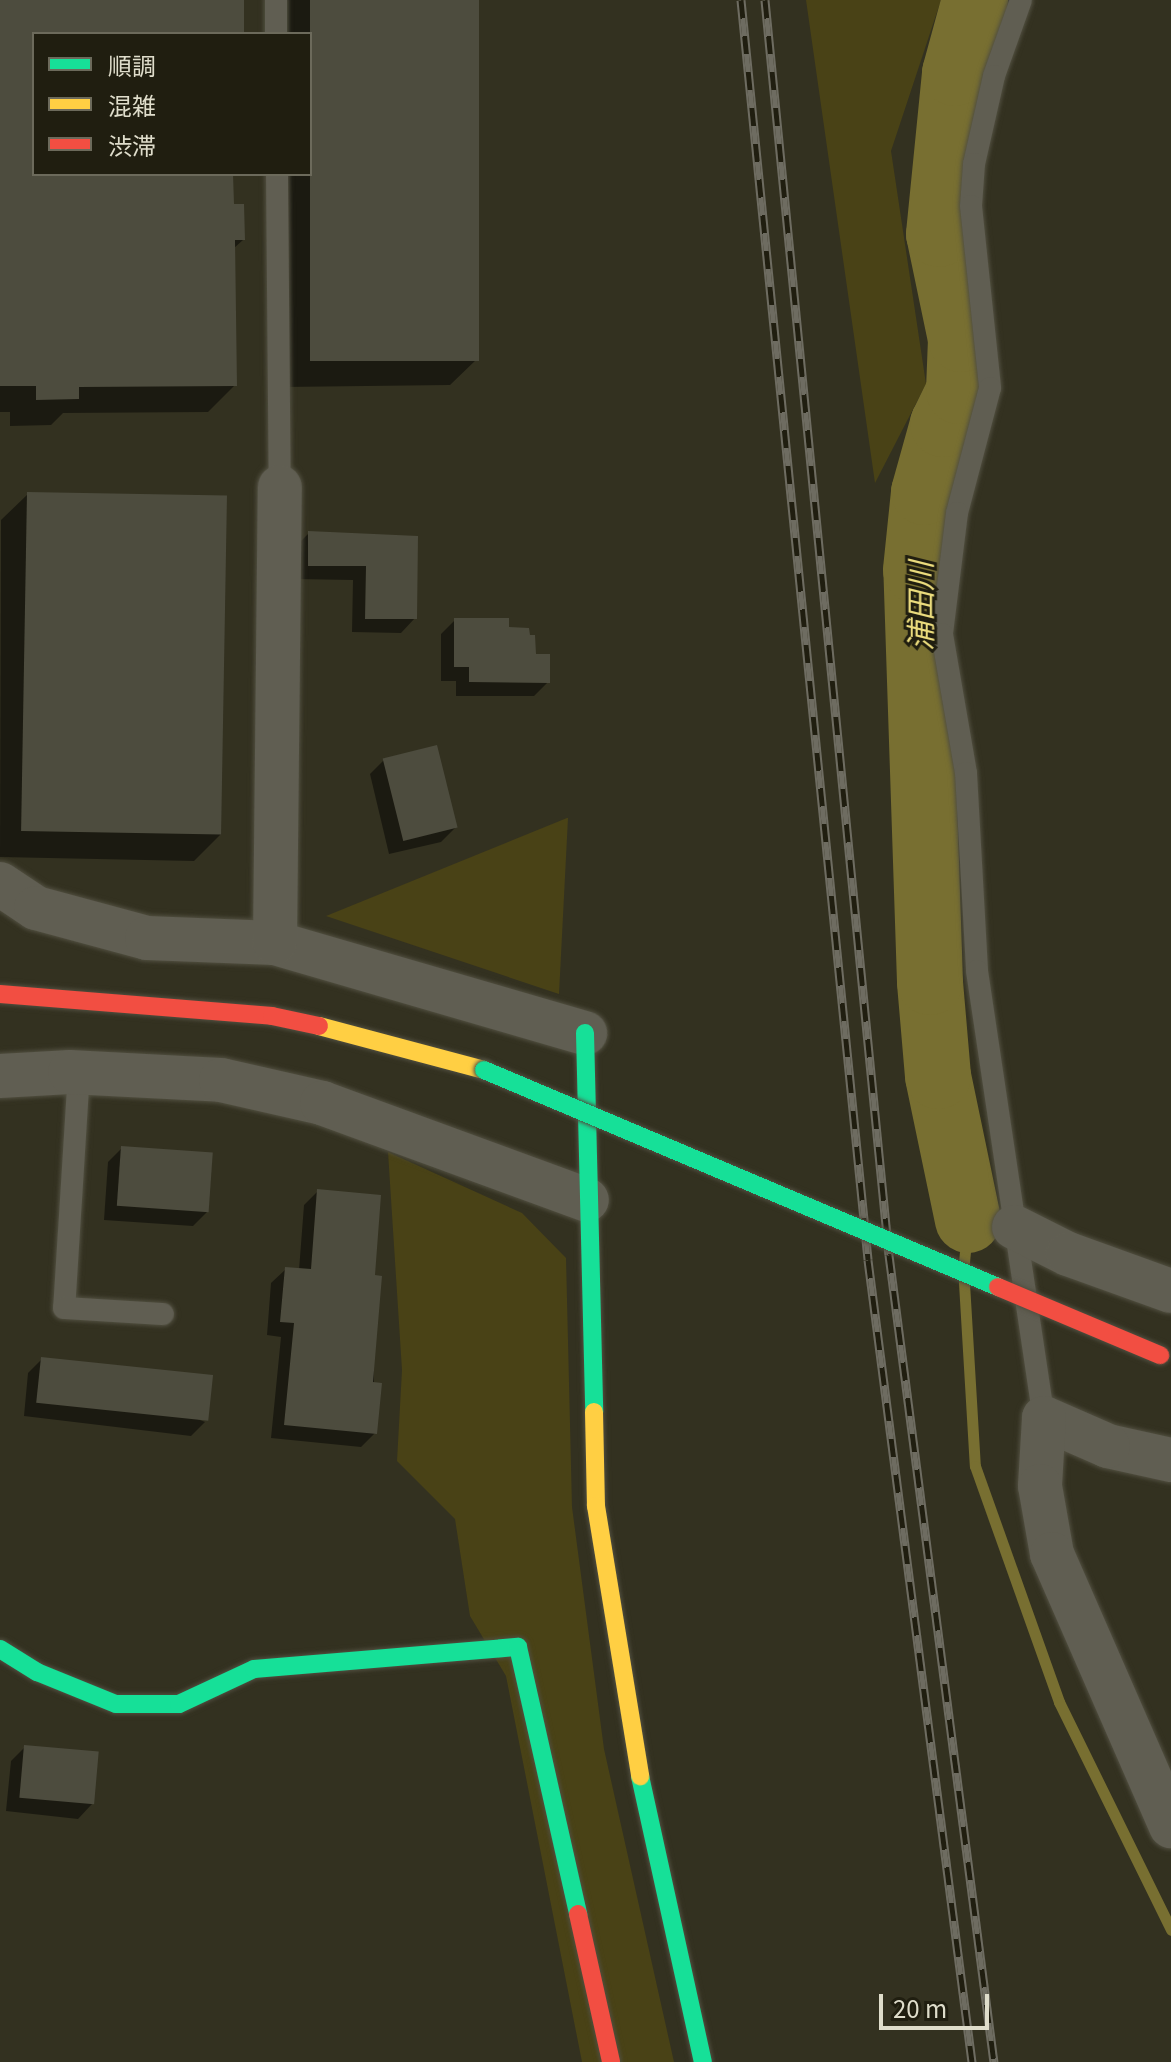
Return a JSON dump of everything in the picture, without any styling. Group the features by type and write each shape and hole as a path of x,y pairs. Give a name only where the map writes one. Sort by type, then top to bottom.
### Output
{"street":[{"path":"275,943 280,487"},
{"path":"0,884 36,908 147,938 275,943 585,1033 596,1506 647,1819 703,2062"},
{"path":"0,994 272,1016 381,1039 484,1070 1166,1357"},
{"path":"0,1076 79,1072 221,1080 322,1103 587,1200"},
{"path":"1014,1227 1068,1254 1171,1291"},
{"path":"1171,1460 1108,1446 1044,1418 1040,1486 1052,1554 1152,1739 1171,1826"},
{"path":"0,1649 37,1672 116,1704 179,1704 220,1689 254,1669 518,1647 611,2062"}],"lane":[{"path":"276,0 276,32"},
{"path":"1021,0 994,76 974,164 971,206 990,388 957,513 942,634 966,773 977,971 1044,1418"},
{"path":"277,176 280,487"},
{"path":"79,1072 64,1308 163,1314"}],"shaded area":[{"path":"806,0 941,0 891,151 926,384 875,483"},
{"path":"567,818 559,994 326,916"},
{"path":"388,1152 522,1213 566,1258 572,1507 604,1749 674,2062 582,2062 506,1676 470,1616 455,1519 397,1461 402,1370"}],"building":[{"path":"0,0 244,0 244,32 32,32 32,176 233,176 234,204 244,204 245,240 235,240 237,386 79,387 79,399 36,400 36,386 0,386"},
{"path":"310,0 479,0 479,361 310,361"},
{"path":"27,492 227,495 221,834 21,831"},
{"path":"308,531 418,536 417,619 365,619 366,566 308,566"},
{"path":"454,618 509,618 509,627 529,628 530,635 535,635 536,654 550,654 550,683 469,682 469,667 454,667"},
{"path":"437,745 458,827 403,841 383,759"},
{"path":"121,1146 213,1152 209,1212 117,1206"},
{"path":"317,1189 381,1195 375,1275 382,1276 373,1382 382,1383 377,1434 284,1425 294,1323 280,1322 285,1267 311,1269"},
{"path":"41,1357 213,1375 208,1421 36,1403"},
{"path":"24,1745 99,1752 94,1804 19,1798"}],"waterway":[{"name":"浦田川","path":"968,1220 938,1076 930,982 916,570 924,492 943,424 959,391 961,339 939,234 955,73 975,0"},
{"path":"964,1262 968,1220"},
{"path":"964,1283 975,1466 1059,1702 1171,1930"}],"railway":[{"path":"741,0 868,1260 972,2062"},
{"path":"765,0 889,1255 994,2062"}],"traffic: fast":[{"path":"585,1033 594,1412"},
{"path":"484,1070 998,1287"},
{"path":"0,1649 37,1672 116,1704 179,1704 254,1669 518,1647 578,1914"},
{"path":"640,1776 703,2062"}],"traffic: slow":[{"path":"319,1026 484,1070"},
{"path":"594,1412 596,1506 640,1776"}],"traffic: jam":[{"path":"0,994 272,1016 319,1026"},
{"path":"998,1287 1160,1355"},
{"path":"578,1914 611,2062"}]}
